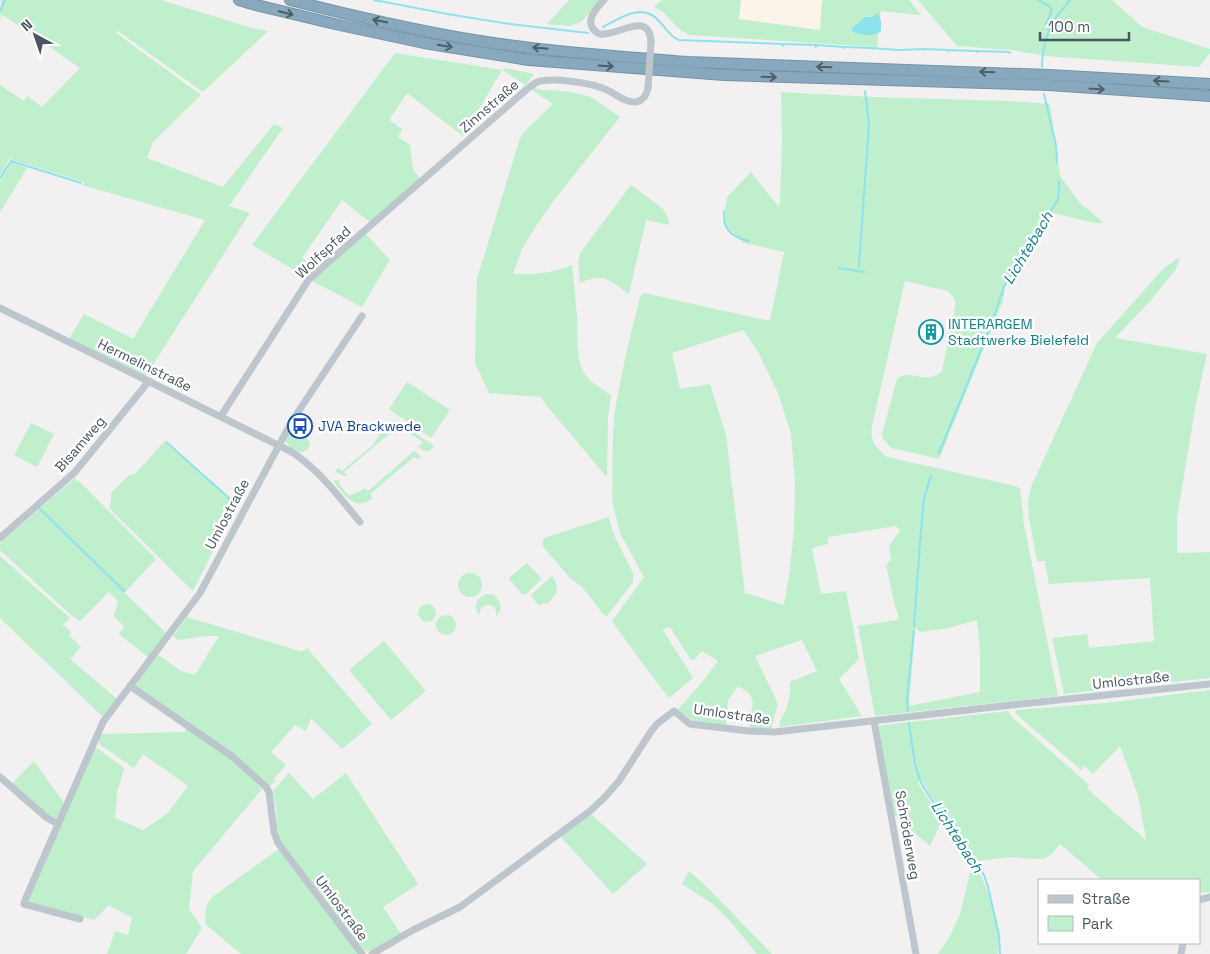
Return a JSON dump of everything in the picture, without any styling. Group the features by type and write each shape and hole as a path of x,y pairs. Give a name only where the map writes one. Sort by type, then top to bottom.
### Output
{"highway":[{"path":"239,0 344,26 424,43 529,60 724,75 1036,79"},
{"path":"290,0 442,34 534,48 688,62 1036,79 1210,96"},
{"path":"1049,80 1210,84"}],"street":[{"name":"Zinnstraße","path":"453,154 536,83 552,81 588,83 597,85 628,101 636,102 644,98 648,88 650,32 639,25 606,34 598,34 591,26 591,20 604,0"},
{"name":"Wolfspfad","path":"221,416 309,279 453,154"},
{"name":"Hermelinstraße","path":"0,308 279,444"},
{"path":"360,522 312,466 279,444 301,406 362,316"},
{"name":"Bisamweg","path":"0,538 75,472 149,381"},
{"name":"Umlostraße","path":"80,919 24,904 25,900 103,722 200,593 279,444"},
{"name":"Umlostraße","path":"372,954 460,906 590,811 619,781 652,730 674,711 690,724 775,732 1210,684"},
{"name":"Umlostraße","path":"130,686 233,757 266,787 269,792 274,832 278,843 362,954"},
{"name":"Schröderweg","path":"874,721 916,954"},
{"path":"0,778 47,818 58,824"}],"shaded area":[{"path":"741,0 822,0 820,30 739,19"}],"green space":[{"path":"1,0 161,0 252,28 268,31 203,92 118,31 116,33 201,95 153,142 147,158 223,187 274,124 283,128 229,206 250,213 145,377 69,339 84,314 133,339 205,220 82,185 84,182 10,159 0,175 0,85 24,101 27,96 42,107 80,68 6,17 1,15 0,21"},
{"path":"569,0 601,0 581,22 570,26 547,24"},
{"path":"662,0 741,0 739,19 820,30 822,0 909,0 921,15 880,11 881,31 878,33 877,47 689,35 678,28 663,12 654,7"},
{"path":"918,0 1112,0 1142,27 1210,49 1210,53 1199,67 1046,56 1012,50 957,46"},
{"path":"395,53 502,70 463,136 407,93 389,120 402,129 398,137 410,145 413,169 420,179 370,222 342,200 302,258 316,269 306,277 252,245"},
{"path":"504,68 534,74 526,85 502,70"},
{"path":"530,89 570,92 591,97 620,117 552,203 534,229 522,249 513,274 543,273 572,265 577,315 578,353 581,367 589,379 611,395 608,418 607,476 541,397 489,393 475,363 477,279 521,135 553,104"},
{"path":"781,92 1050,104 1060,176 1080,203 1104,223 1094,223 1053,213 1038,231 1005,287 1003,301 939,459 891,448 883,439 882,434 897,379 908,375 929,377 942,371 955,309 954,299 948,291 905,281 872,426 872,436 879,450 887,457 1016,486 1020,489 1024,524 1058,696 875,716 858,626 897,620 899,617 886,565 891,561 889,546 900,530 896,526 828,537 828,544 812,548 821,594 846,591 859,659 839,679 862,716 779,727 789,701 790,682 817,671 802,640 755,656 778,704 771,729 749,728 753,701 749,693 738,686 728,700 726,725 695,722 678,710 718,661 702,651 694,660 691,660 670,627 663,630 693,678 669,698 612,621 644,577 620,533 612,501 615,409 640,297 644,293 770,321 784,252 744,243 726,226 725,210 727,197 751,172 778,206 780,203","holes":["743,330 758,352 778,393 791,434 795,484 794,527 790,570 784,605 745,593 726,435 710,384 680,389 672,353","977,620 980,651 980,692 909,706 915,628 921,632 949,628"]},
{"path":"11,162 27,168 0,212 0,181"},
{"path":"631,185 663,209 668,218 669,225 646,220 629,294 601,278 580,283 579,264 581,252"},
{"path":"365,233 390,260 362,307 310,280"},
{"path":"1180,257 1176,269 1152,299 1115,338 1207,354 1196,403 1177,517 1177,553 1210,552 1210,678 1064,694 1052,638 1087,634 1089,648 1154,641 1150,578 1049,584 1045,561 1037,561 1029,518 1028,501 1031,487 1097,343 1164,268"},
{"path":"407,382 450,410 431,438 389,409"},
{"path":"394,420 434,446 429,451 425,451 419,447 423,442 402,429 397,433 394,430 344,472 347,476 337,473 336,470 339,468 342,471 373,445 379,435"},
{"path":"31,423 54,434 37,467 14,455"},
{"path":"296,429 310,442 304,452 295,451 285,440 290,432"},
{"path":"164,442 236,505 193,591 109,508 111,493 129,475 135,474"},
{"path":"414,451 419,455 420,459 414,457 370,494 373,498 366,502 355,503 350,500 333,481 339,480 338,483 349,496 365,488 368,491"},
{"path":"75,478 156,559 125,592 40,508"},
{"path":"39,509 166,633 148,657 119,634 124,627 114,616 118,601 109,592 80,621 72,616 0,550 0,543"},
{"path":"609,517 614,535 633,573 633,582 607,616 604,615 582,587 569,577 542,545 544,538"},
{"path":"0,556 70,618 63,625 71,632 69,635 81,647 70,659 117,699 103,717 0,618"},
{"path":"527,563 541,580 523,595 509,579"},
{"path":"465,573 475,573 482,580 482,590 475,597 465,597 458,590 458,580"},
{"path":"552,576 555,580 557,591 547,604 543,603 539,606 531,595"},
{"path":"486,594 494,595 500,603 501,608 496,617 496,610 490,605 481,608 479,615 477,612 478,600"},
{"path":"423,604 431,604 436,609 434,620 423,622 418,617 418,609"},
{"path":"446,615 453,618 456,625 453,632 446,635 439,632 436,625 439,618"},
{"path":"187,617 302,652 307,648 372,724 342,749 311,718 306,731 295,725 271,752 286,765 269,787 134,686 157,654 181,671 195,675 219,636 178,640 173,636"},
{"path":"384,641 426,691 391,720 349,670"},
{"path":"1210,690 1210,892 1200,893 1200,879 1101,879 1060,844 1051,855 1043,859 1009,857 978,861 951,827 921,780 918,783 942,820 930,846 894,815 876,726 1008,711 1011,716 1089,785 1087,788 1094,795 1146,840 1138,795 1120,746 1093,774 1085,766 1081,770 1016,714 1015,710 1105,703"},
{"path":"187,728 234,761 262,789 193,871 189,909 202,928 186,954 107,954 115,931 128,935 132,918 109,905 94,920 27,901 94,748 124,769 117,793 115,818 143,830 168,813 188,786 143,754 134,768 99,744 98,740 101,734 185,732"},
{"path":"34,761 64,803 57,819 47,816 11,785"},
{"path":"289,773 313,799 346,773 418,884 383,907 401,934 372,951 365,951 360,947 283,845 277,827 273,791"},
{"path":"588,815 592,815 647,864 613,894 560,836"},
{"path":"279,849 359,954 241,954 205,924 206,907 212,897"},
{"path":"973,861 984,882 992,906 997,930 998,954 938,954 950,936 960,914"},
{"path":"689,871 772,954 757,954 730,921 713,904 682,884"}],"water":[{"path":"878,13 881,31 871,35 852,32 852,28 865,17 872,17"}],"waterway":[{"path":"0,11 5,0"},
{"path":"374,0 510,24 588,33"},
{"path":"1038,0 1051,9 1046,24 1049,30"},
{"name":"Lichtebach","path":"1042,67 1044,47 1050,28 1070,0"},
{"path":"603,27 624,16 639,12 653,15 670,34 679,40 782,44 783,46"},
{"path":"783,44 816,45 816,47"},
{"path":"816,45 844,48"},
{"path":"844,47 873,49"},
{"path":"872,48 898,50"},
{"path":"925,49 949,51"},
{"path":"898,50 925,50"},
{"path":"948,50 977,52"},
{"path":"976,51 1010,53"},
{"path":"859,266 869,123 865,91"},
{"name":"Lichtebach","path":"1044,94 1056,145 1057,162"},
{"path":"0,178 11,161 81,183"},
{"name":"Lichtebach","path":"939,453 992,323 1004,287 1026,246 1058,199 1059,182"},
{"path":"724,211 725,224 729,231 749,241"},
{"path":"839,268 864,272"},
{"path":"166,442 238,506"},
{"name":"Lichtebach","path":"914,627 924,498 931,475"},
{"path":"39,508 124,591"},
{"name":"Lichtebach","path":"908,711 907,698 914,631"},
{"name":"Lichtebach","path":"909,723 915,764 921,783 953,833 975,860 984,875 999,935 1000,954"}],"place":[{"name":"INTERARGEM Stadtwerke Bielefeld","path":"931,332"},
{"name":"JVA Brackwede","path":"300,426"}]}
